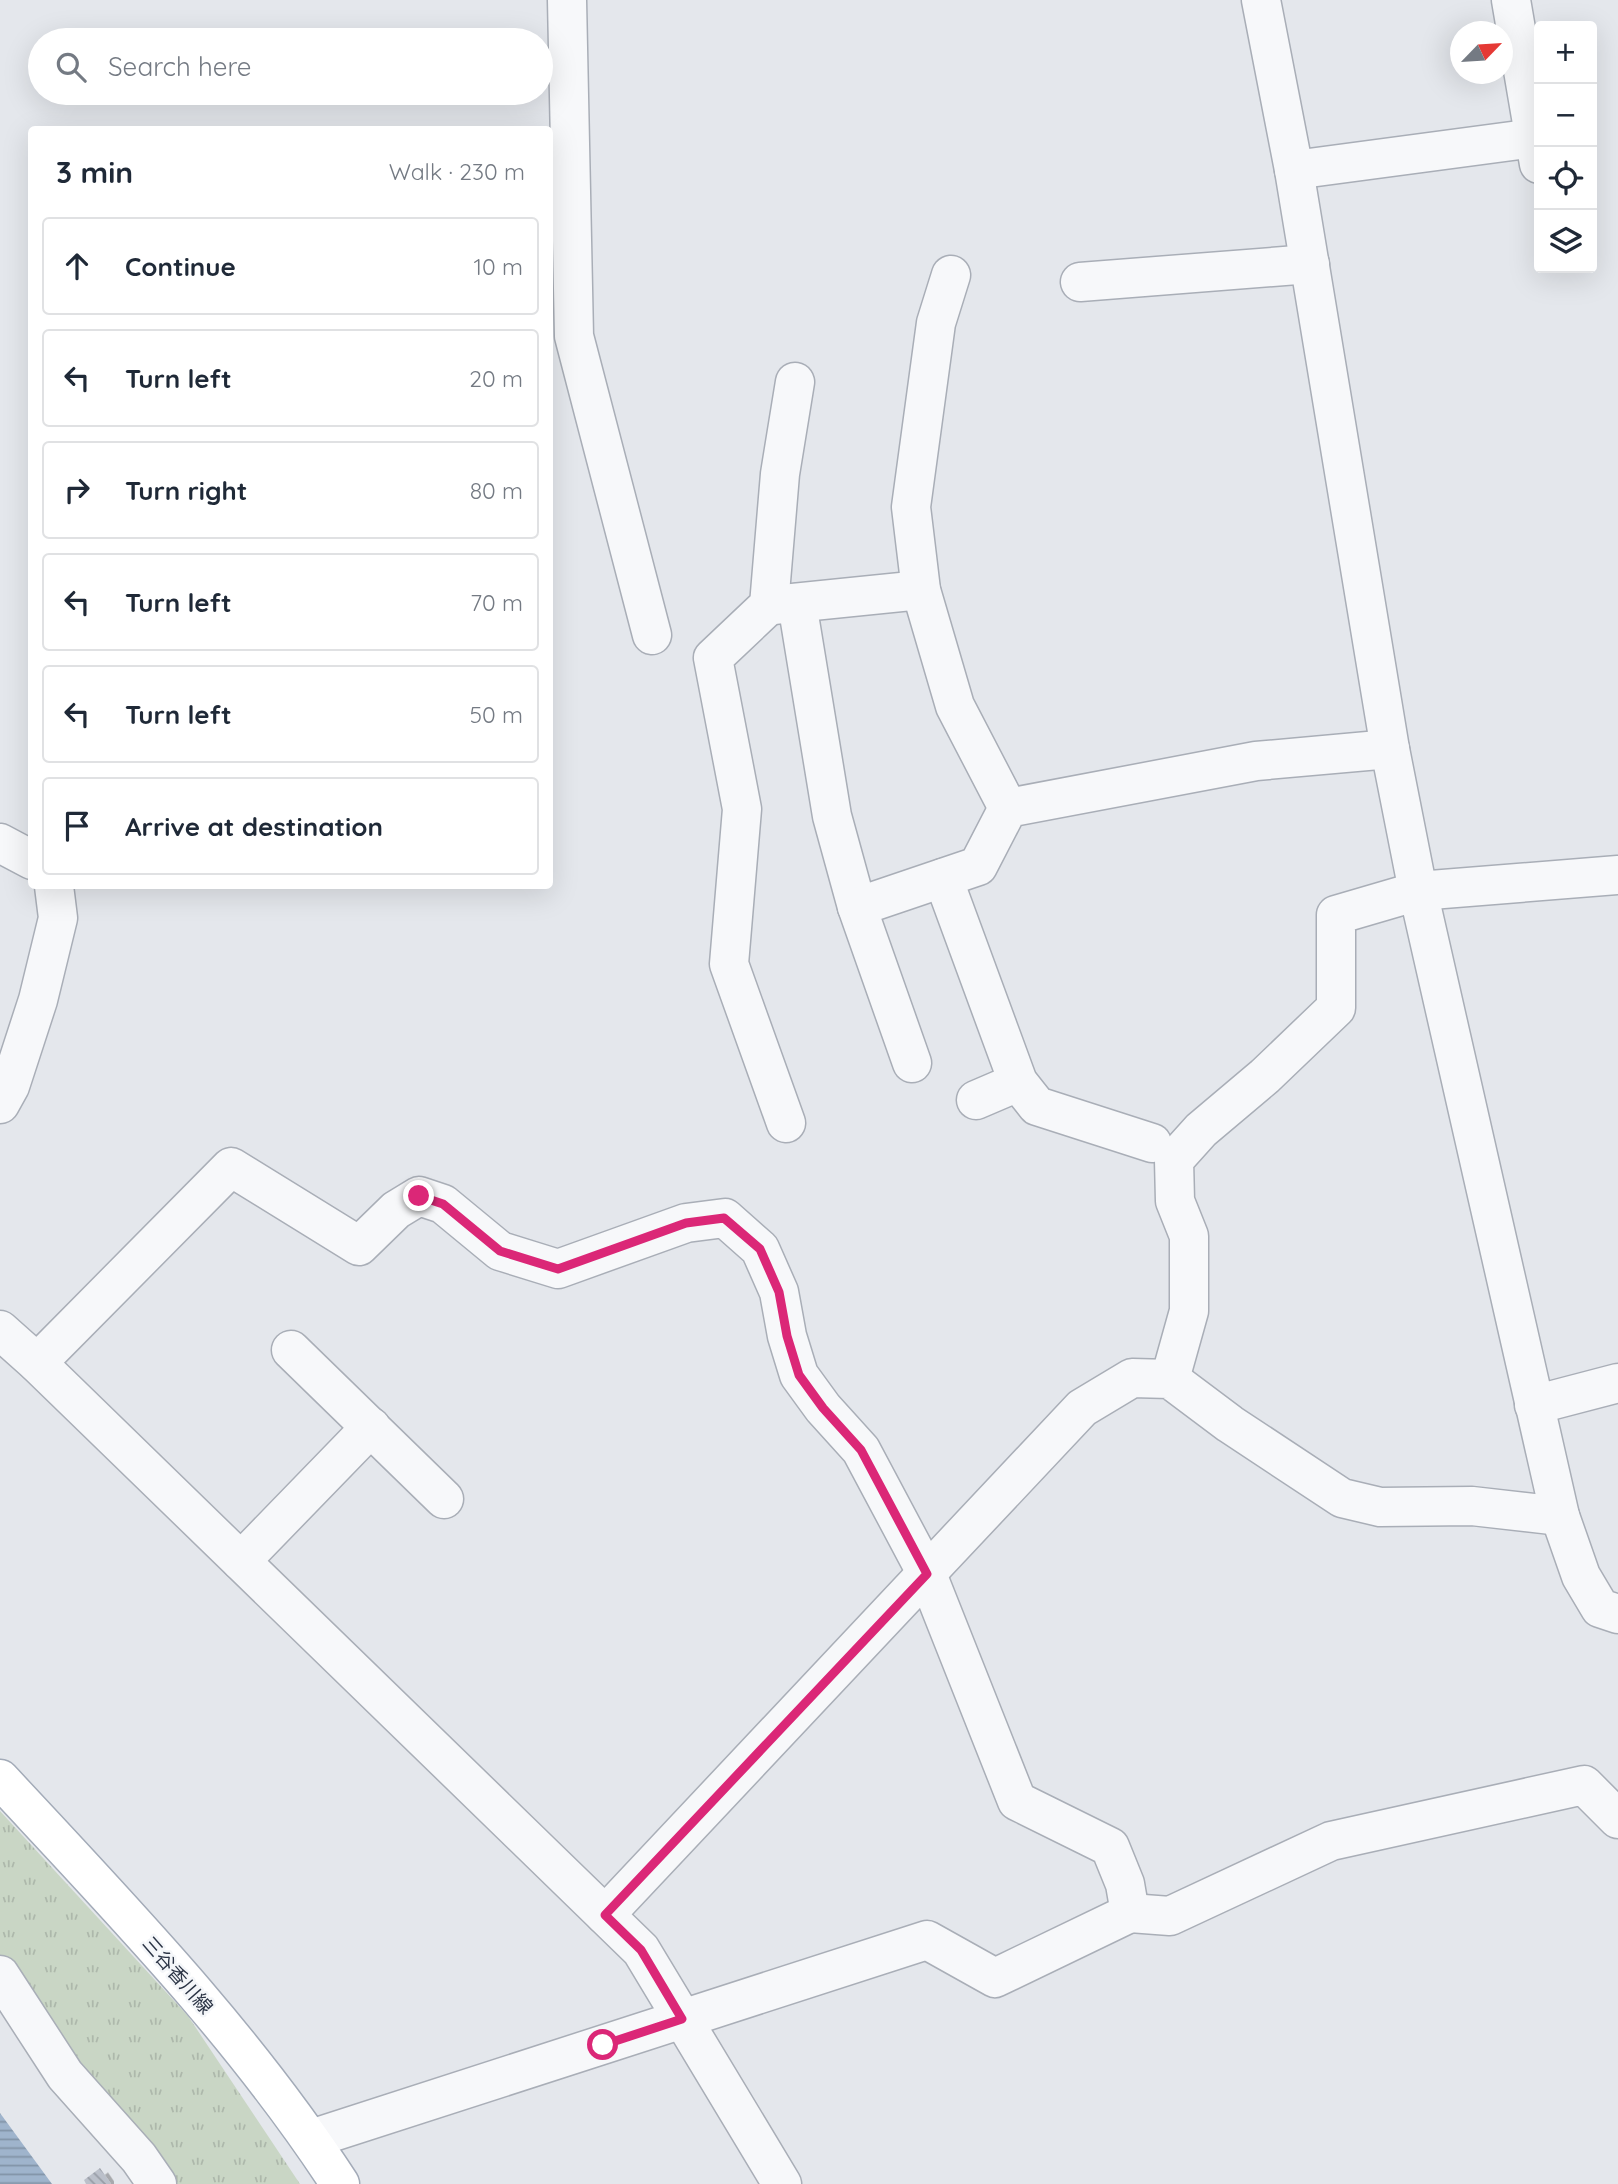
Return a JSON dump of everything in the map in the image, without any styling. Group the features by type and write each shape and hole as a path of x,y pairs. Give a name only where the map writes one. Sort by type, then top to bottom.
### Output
{"main road":[{"name":"三谷香川線","path":"0,1779 181,1975 311,2139 340,2184"}],"street":[{"path":"566,0 562,339 652,635"},
{"path":"1261,0 1294,170 1390,749 1418,891 1560,1517 1581,1576 1600,1608 1618,1614"},
{"path":"1511,0 1536,147"},
{"path":"1294,170 1534,151"},
{"path":"1080,282 1310,264"},
{"path":"951,275 936,323 911,508 921,590 955,706 1008,808"},
{"path":"795,382 780,474 783,604 832,816 857,908 912,1063"},
{"path":"786,1122 729,964 742,809 713,658 783,604 921,590"},
{"path":"1008,808 1256,761 1390,749"},
{"path":"857,908 978,866 1008,808"},
{"path":"0,843 28,858"},
{"path":"1170,1379 1189,1311 1189,1236 1175,1201 1174,1160 1201,1130 1265,1076 1336,1008 1336,915 1418,891 1618,875"},
{"path":"943,878 1018,1082 1037,1107 1152,1143"},
{"path":"0,1104 10,1086 38,1000 58,918 54,889"},
{"path":"976,1100 1018,1082"},
{"path":"37,1363 231,1167 359,1246 396,1210 419,1196 443,1204 500,1251 558,1269 686,1223 724,1218 760,1249 779,1292 787,1336 799,1375 823,1408 861,1450 927,1574 1017,1801 1110,1847 1125,1884 1130,1913"},
{"path":"0,1330 641,1950 782,2184"},
{"path":"291,1350 444,1499"},
{"path":"605,1915 1082,1408 1132,1378 1170,1379 1230,1424 1342,1498 1380,1507 1472,1506 1560,1517"},
{"path":"1534,1405 1618,1383"},
{"path":"241,1561 371,1427"},
{"path":"311,2139 927,1940 995,1978 1130,1913 1170,1916 1331,1841 1584,1785 1618,1819"},
{"path":"0,1975 65,2075 139,2158 157,2184"}],"green space":[{"path":"0,1811 188,2016 300,2184 164,2184 0,1966"}],"water":[{"path":"0,2113 52,2184 0,2184"}],"building":[{"path":"100,2168 111,2184 86,2184 84,2180"}],"route":[{"path":"419,1196 443,1204 500,1251 558,1269 686,1223 724,1218 760,1249 779,1292 787,1336 799,1375 823,1408 861,1450 927,1574 605,1915 641,1950 682,2019 603,2045"}]}
